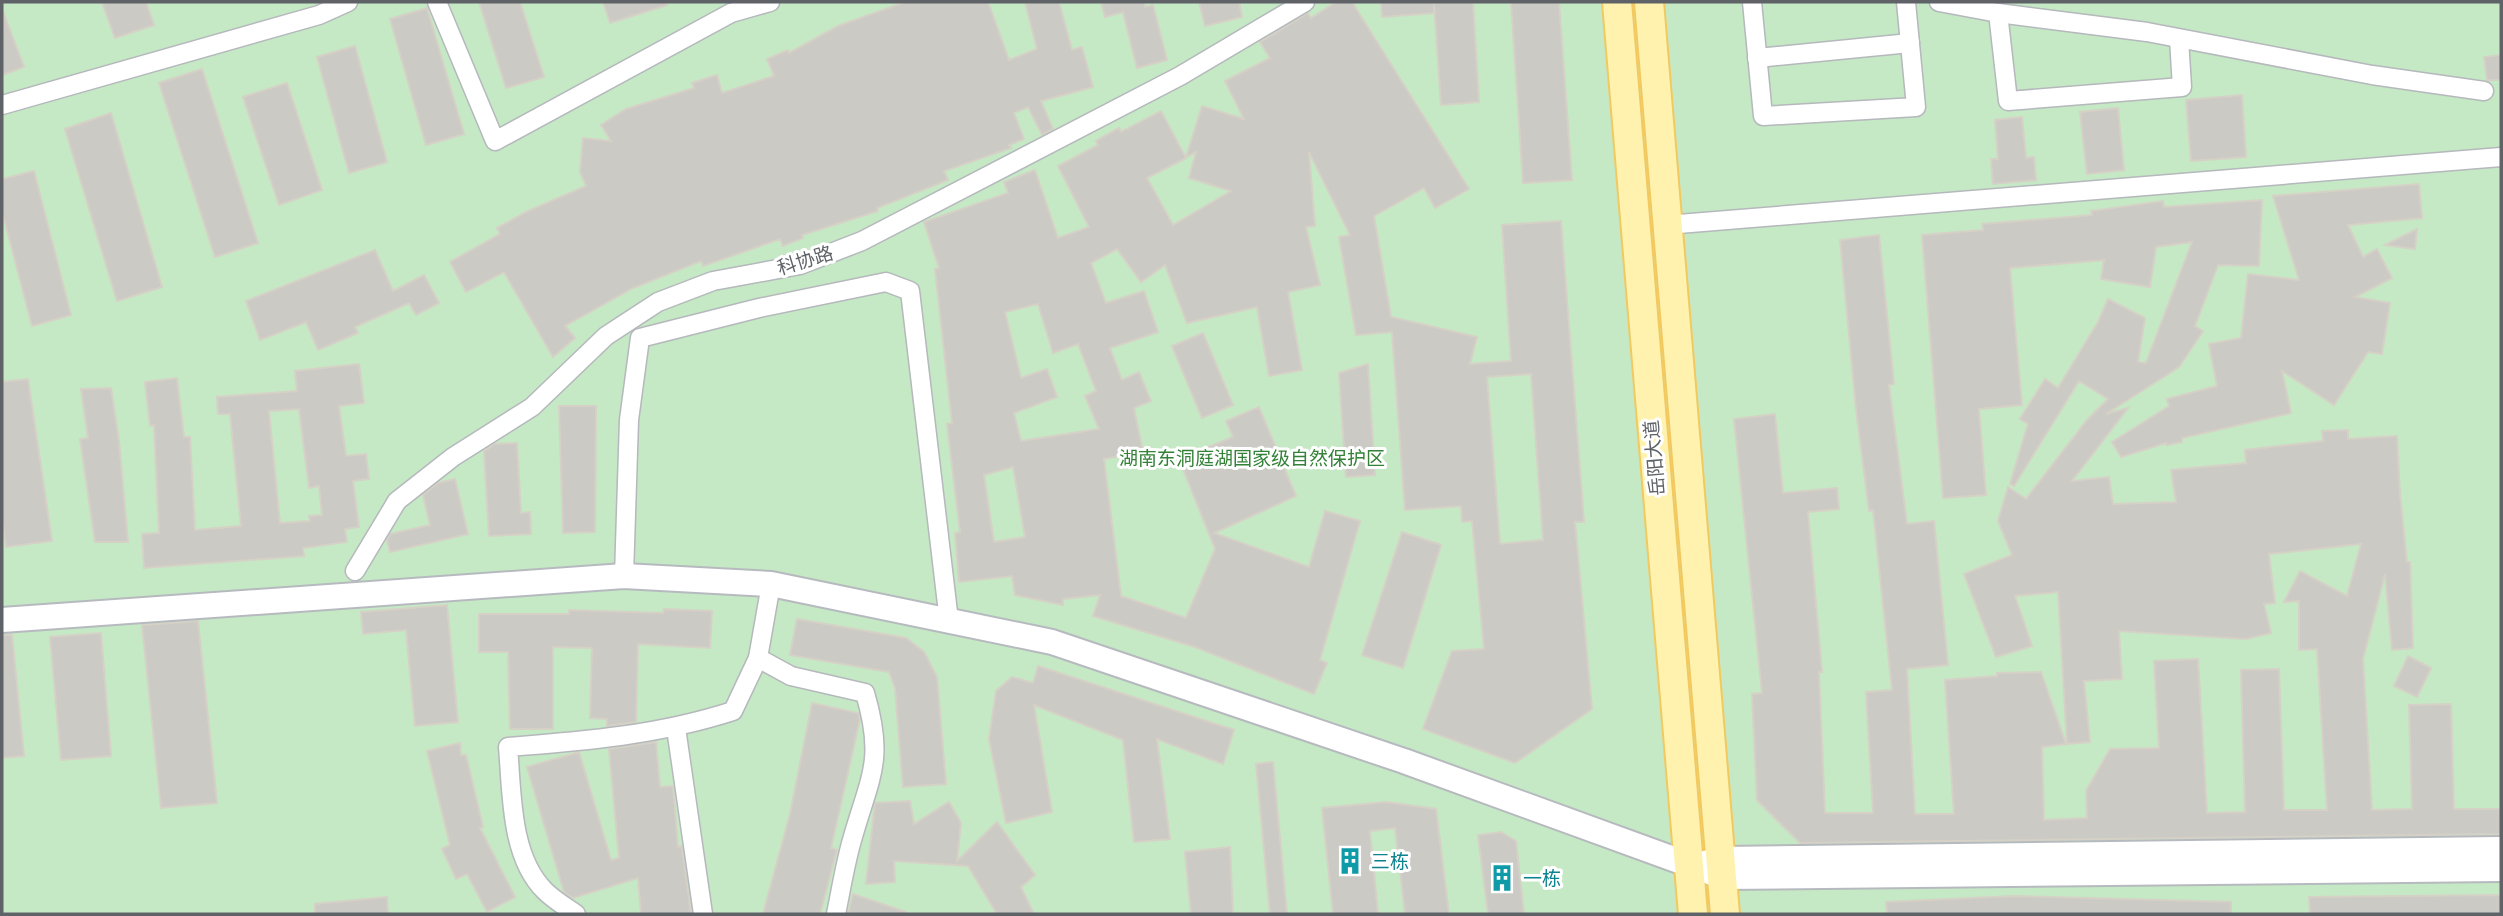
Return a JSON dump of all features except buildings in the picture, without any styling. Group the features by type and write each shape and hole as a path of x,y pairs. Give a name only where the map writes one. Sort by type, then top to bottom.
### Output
{"main road":[{"name":"岳阳大道","path":"1617,2 1693,914"},
{"name":"岳阳大道","path":"1650,2 1666,225 1726,914"}],"street":[{"path":"2,106 318,15 348,2"},
{"path":"437,2 495,141 731,13 770,2"},
{"name":"科协路","path":"355,571 397,501 453,457 532,407 606,336 658,302 713,281 800,265 862,241 1180,76 1305,2"},
{"path":"1758,2 1757,58 1763,116 1916,107 1906,2"},
{"path":"1939,2 1998,13 2179,38 2372,75 2484,91"},
{"path":"1998,13 2008,101 2182,87 2179,38"},
{"path":"1757,58 1910,43"},
{"path":"1666,225 2501,157"},
{"path":"624,576 629,421 640,338 760,308 886,282 910,290 949,621"},
{"path":"2,620 624,576 771,584 1052,642 1404,761 1690,867 2501,869"},
{"path":"576,914 544,891 525,863 513,804 508,747 630,736 676,728 733,711 758,658 771,584"},
{"path":"758,658 791,676 865,692 876,728 874,774 852,840 836,914"},
{"path":"676,728 703,914"},
{"path":"1722,868 2501,849"}],"green space":[{"name":"湖南东洞庭湖国家级自然保护区","path":"2,2 2501,2 2501,914 2,914"}],"place":[{"name":"三栋","path":"1350,861"},
{"name":"一栋","path":"1502,878"}]}
